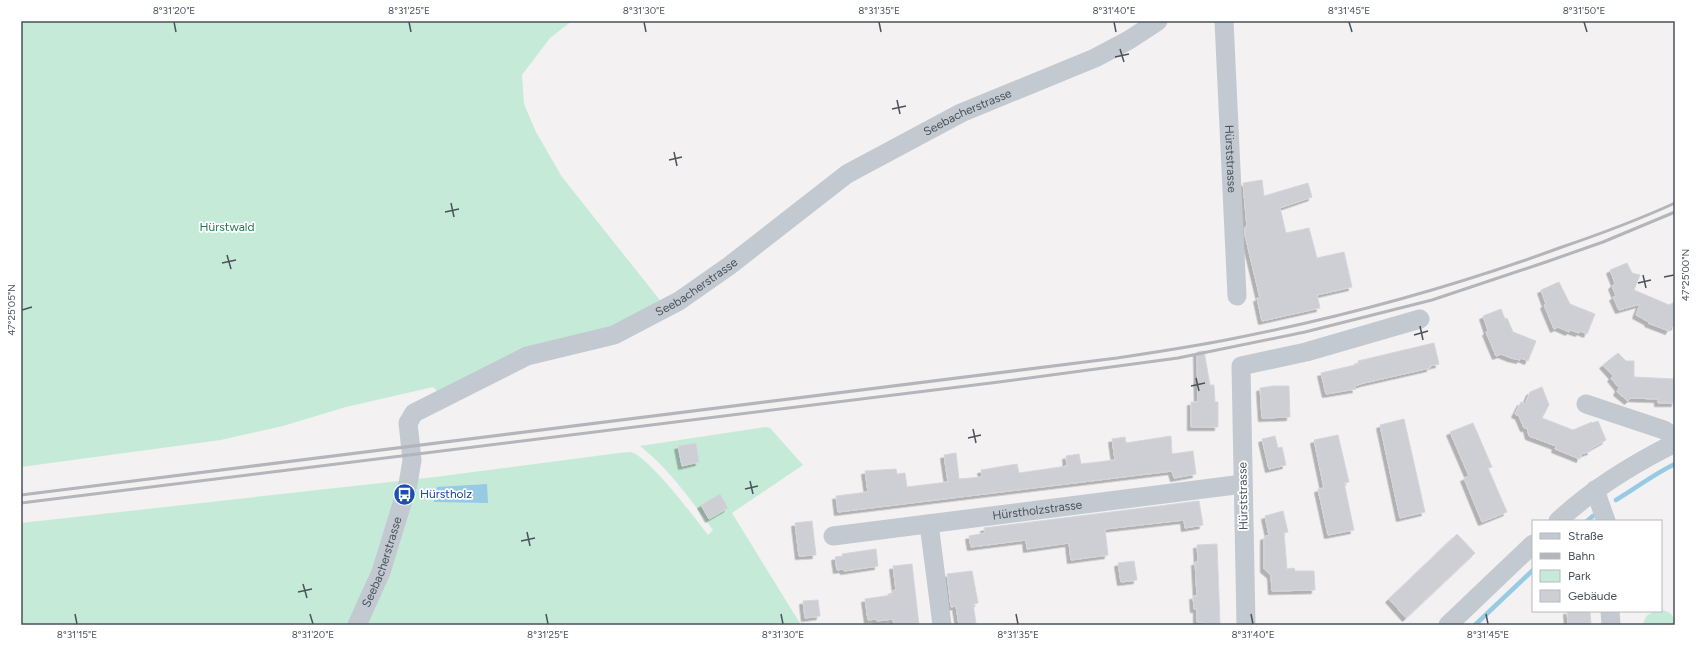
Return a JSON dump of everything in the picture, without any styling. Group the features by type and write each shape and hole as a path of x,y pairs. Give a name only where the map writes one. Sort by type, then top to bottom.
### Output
{"street":[{"name":"Seebacherstrasse","path":"357,625 381,572 408,484 412,460 408,423 414,413 527,356 614,335 679,301 729,266 847,174 961,113 1095,58 1129,40 1158,21"},
{"name":"Hürststrasse","path":"1224,21 1237,296"},
{"name":"Hürststrasse","path":"1246,625 1241,366 1306,352 1420,319"},
{"path":"1586,404 1664,430 1675,437"},
{"path":"1559,520 1595,490 1639,462 1675,443"},
{"name":"Hürstholzstrasse","path":"832,536 1243,484"},
{"path":"1595,490 1606,520"},
{"path":"929,524 942,625"},
{"path":"1448,625 1532,545"},
{"path":"1610,612 1611,625"}],"green space":[{"name":"Hürstwald","path":"21,21 572,21 550,38 522,75 524,104 536,132 562,177 663,304 610,331 438,392 433,387 346,407 283,426 221,440 21,467"},
{"path":"766,427 770,428 803,465 732,513 801,625 21,625 21,523 435,477 631,452 639,456 660,476 708,535 713,530 688,496 661,465 640,446"},
{"path":"1662,610 1671,614 1675,625 1643,625 1648,615 1662,612"}],"water":[{"path":"487,484 488,503 434,502 437,487"}],"building":[{"path":"1262,180 1264,196 1308,183 1312,197 1280,208 1286,233 1309,228 1317,258 1344,252 1352,287 1317,295 1320,308 1262,321 1257,298 1260,298 1245,235 1245,227 1247,227 1243,183"},
{"path":"1627,263 1632,273 1640,275 1634,290 1669,305 1675,302 1675,326 1670,328 1669,331 1648,323 1649,322 1636,315 1640,304 1619,310 1613,297 1616,296 1612,286 1615,283 1610,270"},
{"path":"1559,282 1570,304 1595,314 1587,334 1580,331 1579,333 1570,330 1569,332 1558,327 1554,329 1544,305 1546,304 1541,290"},
{"path":"1501,309 1513,332 1536,341 1528,361 1521,358 1520,360 1511,358 1501,354 1496,356 1486,332 1488,331 1483,316"},
{"path":"1434,343 1439,364 1430,366 1430,368 1364,383 1355,386 1356,389 1326,394 1321,373 1359,364 1358,361"},
{"path":"1204,351 1210,385 1214,385 1215,402 1218,402 1218,427 1191,427 1191,402 1198,402 1197,352"},
{"path":"1618,353 1626,361 1634,361 1634,377 1675,379 1675,403 1658,403 1658,399 1631,398 1628,401 1617,392 1619,388 1611,378 1613,376 1603,365"},
{"path":"1289,386 1290,417 1262,418 1260,388"},
{"path":"1542,387 1549,405 1542,418 1573,430 1598,421 1606,440 1590,449 1591,451 1581,454 1580,459 1555,449 1556,446 1529,436 1527,428 1524,428 1519,416 1515,414 1521,402 1525,404 1530,392"},
{"path":"1404,419 1425,512 1400,518 1380,425"},
{"path":"1473,423 1492,467 1488,468 1507,512 1482,522 1464,478 1469,476 1450,432"},
{"path":"1338,435 1349,482 1344,483 1354,530 1328,535 1318,489 1324,488 1314,440"},
{"path":"1171,436 1172,454 1193,451 1196,474 1174,478 1172,471 838,512 836,496 868,492 865,471 896,469 897,474 905,473 907,487 948,482 944,455 956,453 959,479 982,477 981,470 1017,464 1019,473 1067,466 1066,456 1079,454 1081,464 1115,460 1112,439 1125,437 1126,443"},
{"path":"1275,436 1278,448 1282,447 1286,465 1269,469 1262,439"},
{"path":"696,443 699,462 682,466 678,446"},
{"path":"720,494 728,508 709,519 701,505"},
{"path":"1199,501 1203,525 1185,528 1184,520 1105,529 1108,555 1071,560 1069,543 1027,549 1026,540 971,547 969,536 985,533 984,528"},
{"path":"1283,511 1288,532 1284,533 1287,569 1294,568 1295,571 1314,571 1315,590 1272,591 1271,575 1264,569 1264,537 1269,535 1265,516"},
{"path":"812,521 816,555 799,556 795,523"},
{"path":"1457,534 1475,553 1406,618 1389,599"},
{"path":"1217,544 1220,624 1203,625 1203,622 1197,622 1197,609 1194,609 1193,596 1197,596 1195,562 1198,562 1197,545"},
{"path":"876,549 878,566 844,571 843,569 837,570 835,557 843,556 842,554"},
{"path":"1134,561 1137,580 1121,582 1118,563"},
{"path":"912,564 919,625 894,625 893,619 877,621 876,619 868,620 865,599 892,595 892,591 896,590 893,566"},
{"path":"972,571 978,603 973,604 976,623 959,625 956,606 951,607 947,574"},
{"path":"818,600 820,616 805,618 803,601"},
{"path":"1567,612 1590,612 1591,625 1568,625"}],"waterway":[{"path":"1616,500 1675,464"},
{"path":"1588,520 1593,516"},
{"path":"1475,625 1532,571"}],"railway":[{"path":"21,495 1117,358 1207,344 1360,310 1482,275 1633,221 1675,203"},
{"path":"21,503 999,382 1178,358 1305,332 1432,300 1603,242 1675,212"}],"place":[{"name":"Hürstholz","path":"405,494"}]}
